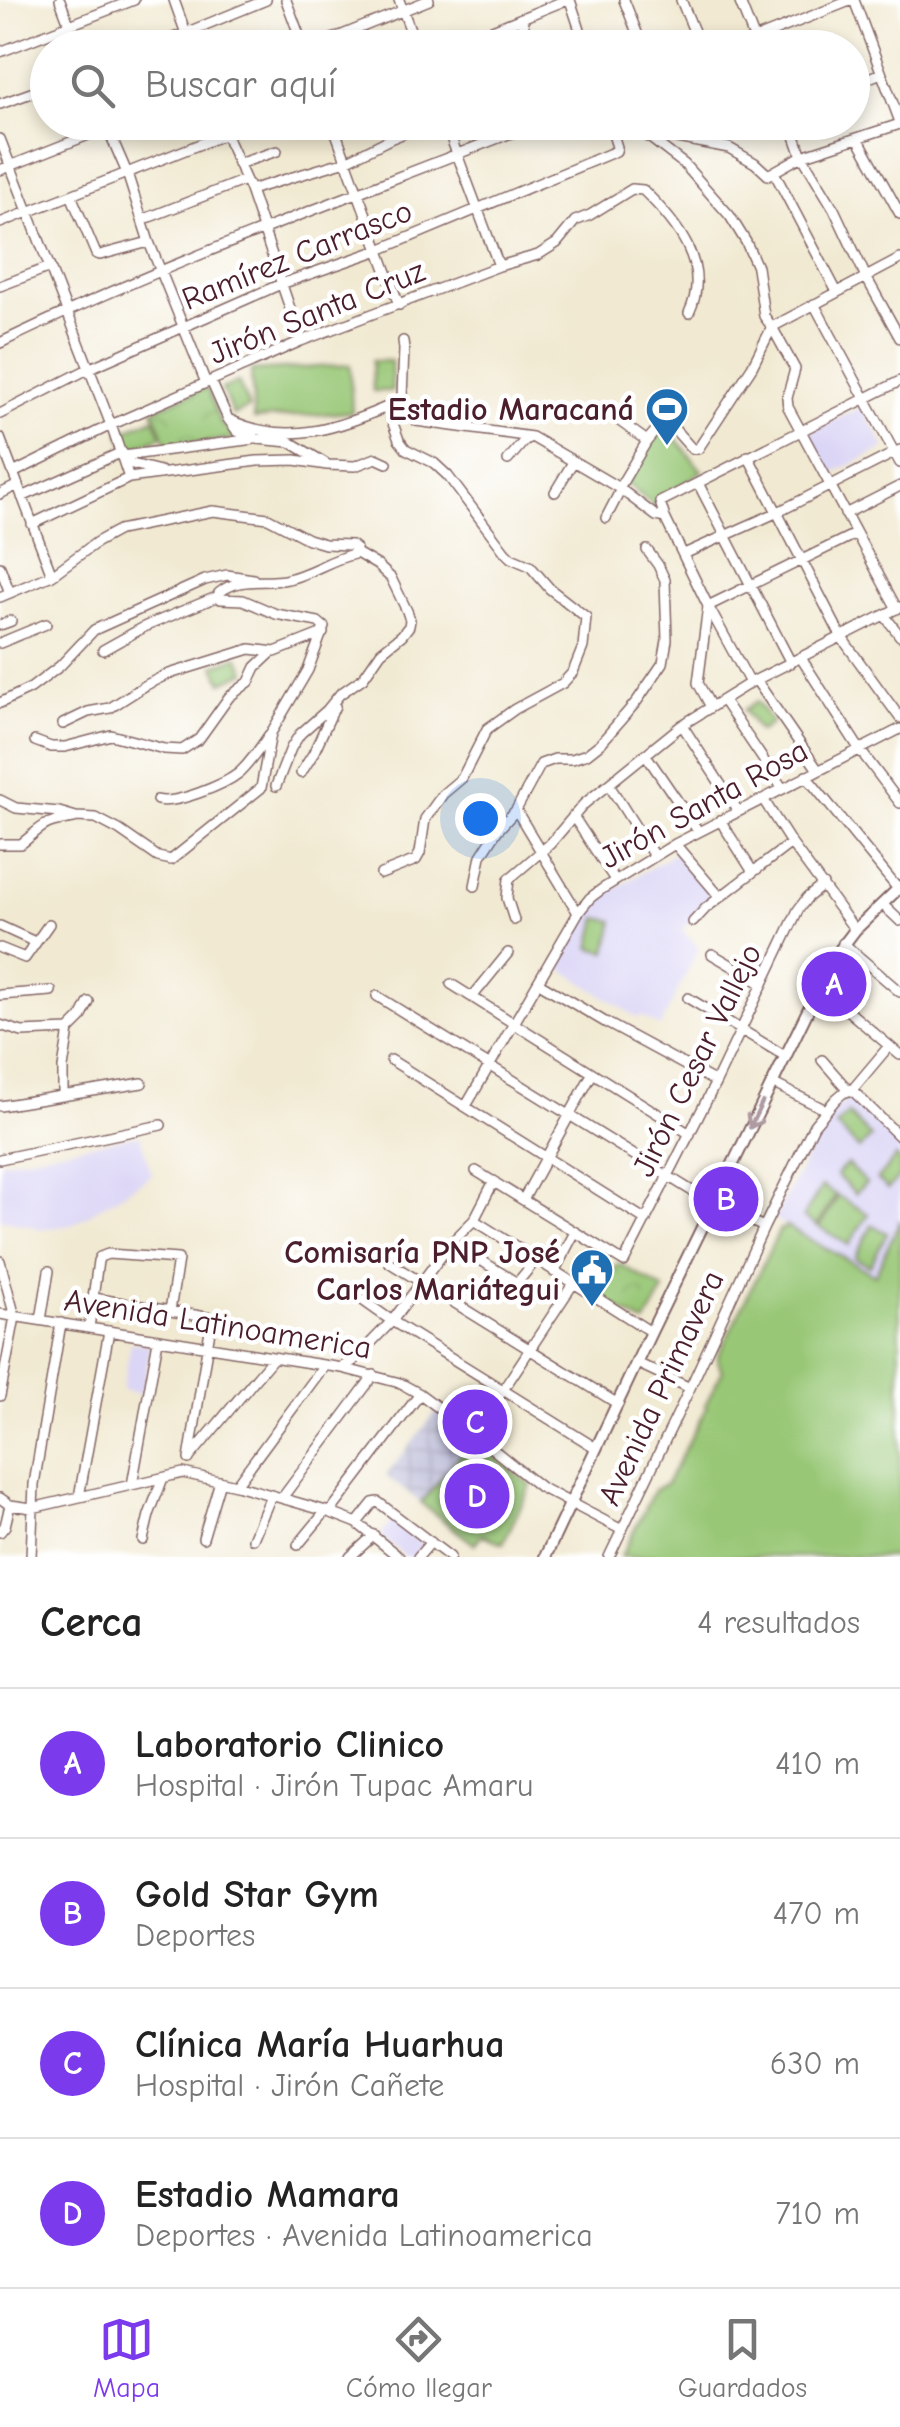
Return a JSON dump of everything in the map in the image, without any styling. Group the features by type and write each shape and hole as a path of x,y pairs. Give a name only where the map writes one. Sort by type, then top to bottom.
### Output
{"main road":[{"path":"545,1557 843,943 899,888"}],"street":[{"path":"60,0 71,30"},
{"path":"56,30 134,0"},
{"path":"174,0 185,30"},
{"path":"191,30 266,0"},
{"path":"286,0 299,30"},
{"path":"346,30 401,5 429,0"},
{"path":"491,30 568,0 579,30"},
{"path":"624,0 635,30"},
{"path":"681,0 694,30"},
{"path":"740,0 751,30"},
{"path":"785,30 853,0 864,30"},
{"path":"401,5 410,30"},
{"path":"520,18 524,30"},
{"path":"0,52 30,40"},
{"path":"870,45 900,123 870,134"},
{"path":"870,78 881,74"},
{"path":"0,104 30,93"},
{"path":"0,139 5,168 29,212 129,478"},
{"path":"5,168 71,140"},
{"path":"112,140 183,327 228,419 237,431 290,442 327,465"},
{"path":"0,223 212,140"},
{"path":"227,140 248,185 301,342"},
{"path":"339,140 399,305"},
{"path":"142,220 248,185 346,160 388,140"},
{"path":"452,140 499,266"},
{"path":"0,343 161,270 494,140"},
{"name":"Ramírez Carrasco","path":"0,414 88,369 282,284 379,250 616,151 615,140"},
{"path":"514,920 507,898 509,879 541,852 584,804 682,724 753,682 899,608 855,534 787,403 796,369 764,316 758,268 746,242 730,216 658,140"},
{"path":"697,140 729,148 771,174 837,292"},
{"path":"796,140 900,338"},
{"path":"771,174 802,156 852,140"},
{"path":"859,140 900,214"},
{"path":"238,164 276,151"},
{"name":"Jirón Santa Cruz","path":"13,474 112,425 301,342 499,266 538,255 557,243 575,221 632,189 642,190 650,198 681,235 692,257 698,275 689,313"},
{"path":"71,195 96,254 148,242"},
{"path":"606,518 659,425 666,422 692,449 698,449 752,367 772,328 900,259"},
{"path":"0,286 50,267"},
{"path":"814,304 897,451 900,463"},
{"path":"228,419 272,433 310,432 340,426 387,407 402,397 402,341"},
{"path":"818,770 753,682 708,606 660,502 900,381"},
{"path":"380,874 416,860 425,819 443,794 462,778 487,729 563,683 572,672 582,646 586,617 550,589 530,566 505,552 434,462 406,449 387,407"},
{"path":"618,420 648,441"},
{"path":"416,421 532,437 665,518"},
{"path":"508,460 532,437"},
{"path":"0,438 52,575"},
{"path":"22,497 123,456 257,438"},
{"path":"684,554 778,512 897,451"},
{"path":"123,456 168,472"},
{"path":"748,456 842,638 900,718"},
{"path":"32,524 129,478 258,460 355,466 376,458 387,463"},
{"path":"556,492 573,462"},
{"path":"698,483 752,587 796,660 900,802"},
{"path":"0,494 18,485"},
{"path":"846,514 900,486"},
{"path":"0,567 5,595 52,575 120,530 214,511 268,518 308,539 354,547 377,565 391,578 401,596 410,620 406,631 381,652 362,678 300,734 276,786"},
{"path":"708,606 855,534"},
{"path":"475,886 481,856 516,810 541,764 587,754 601,743 663,663 667,640 664,580 648,550"},
{"path":"0,690 2,702 31,688 60,666 94,630 205,580 227,576 290,579 356,552"},
{"path":"103,650 146,626 219,596 224,588 256,580"},
{"path":"157,800 166,802 214,786 240,772 271,733 308,670 323,633 324,627 318,622 293,619 243,600 219,596"},
{"path":"708,606 698,683 712,707"},
{"path":"885,616 900,636"},
{"path":"0,643 46,624"},
{"path":"35,741 66,747 112,735 182,750 199,739 229,697 249,682 256,666 272,652 323,633"},
{"path":"62,724 88,712 110,708 166,675 250,649 272,652"},
{"path":"302,773 340,694"},
{"path":"724,700 784,789"},
{"path":"682,724 738,811"},
{"name":"Jirón Santa Rosa","path":"466,1106 590,898 654,856 720,820 900,729"},
{"path":"0,844 21,844 51,820 96,818 158,857 171,860 261,788 271,733"},
{"path":"646,755 698,832"},
{"path":"806,776 899,888"},
{"path":"610,786 654,856"},
{"path":"764,799 855,930"},
{"path":"0,800 16,808 76,817"},
{"path":"516,810 578,914"},
{"path":"572,816 614,880"},
{"path":"720,820 753,872"},
{"path":"693,922 791,843"},
{"path":"676,844 720,898"},
{"name":"Jirón Cesar Vallejo","path":"575,1232 624,1262 798,910 823,886"},
{"path":"882,904 900,920"},
{"path":"0,948 25,958 48,924"},
{"path":"0,926 35,942"},
{"path":"843,943 900,992"},
{"path":"472,996 508,954"},
{"path":"712,954 763,984"},
{"path":"539,983 716,1082"},
{"path":"451,984 690,1134"},
{"path":"820,987 900,1054"},
{"path":"0,995 52,991"},
{"path":"376,996 713,1204 764,1227"},
{"path":"688,998 785,1056"},
{"path":"63,1096 62,1068 69,1030 89,1002"},
{"path":"0,1025 22,1032 69,1030"},
{"name":"Avenida Primavera","path":"609,1557 814,1125 843,1093 851,1091 889,1046"},
{"path":"391,1060 646,1220"},
{"path":"822,1060 900,1137"},
{"path":"523,1200 592,1074"},
{"path":"0,1105 142,1084"},
{"path":"772,1084 826,1110"},
{"path":"0,1159 162,1125"},
{"path":"476,1171 575,1232 554,1272"},
{"path":"339,1368 350,1363 392,1321 452,1242 474,1220 494,1182"},
{"path":"474,1220 651,1332"},
{"path":"452,1242 517,1283 536,1260"},
{"path":"89,1328 100,1256 108,1254 178,1259 170,1311"},
{"path":"0,1260 15,1317 0,1396"},
{"path":"390,1264 618,1404"},
{"path":"41,1320 49,1271"},
{"path":"474,1434 573,1284"},
{"path":"351,1292 596,1448"},
{"path":"94,1298 212,1318 184,1474"},
{"name":"Avenida Latinoamerica","path":"0,1314 339,1368 400,1382 540,1487 622,1530"},
{"path":"31,1557 34,1484 62,1323"},
{"path":"79,1497 109,1331"},
{"path":"132,1485 158,1340"},
{"path":"253,1539 276,1497 378,1375 362,1362 361,1353"},
{"path":"189,1459 273,1358"},
{"path":"637,1363 690,1388"},
{"path":"236,1485 324,1366"},
{"path":"298,1545 420,1394"},
{"path":"0,1498 10,1505 32,1508 184,1474 236,1485 357,1523 399,1557"},
{"path":"144,1540 164,1478"},
{"path":"202,1538 220,1481"},
{"path":"357,1523 375,1502 450,1557"},
{"path":"0,1532 10,1505"},
{"path":"350,1557 374,1536"},
{"path":"418,1557 430,1542"}],"shaded area":[{"path":"862,407 885,448 829,475 808,438 809,432"},
{"path":"677,852 713,898 682,930 698,950 660,1027 638,1018 554,964 596,900"},
{"path":"846,1100 853,1100 900,1145 900,1220 875,1275 775,1217 828,1117"},
{"path":"140,1135 152,1175 72,1225 37,1230 0,1219 0,1162"},
{"path":"131,1342 150,1345 143,1394 122,1390"},
{"path":"436,1412 473,1440 421,1503 386,1476"},
{"path":"393,1520 424,1544 413,1557 406,1557 380,1536"}],"green space":[{"path":"372,361 391,361 392,391 373,391"},
{"path":"350,365 352,412 254,419 251,371"},
{"path":"238,382 249,408 233,415 222,389"},
{"path":"207,387 221,424 235,438 169,448 153,410"},
{"path":"154,418 162,436 128,451 120,433"},
{"name":"Estadio Maracaná","path":"664,423 702,471 660,500 659,510 626,483"},
{"path":"238,656 246,672 222,682 215,666"},
{"path":"757,701 772,723 759,732 744,710"},
{"path":"598,918 614,921 607,952 591,948"},
{"path":"848,1114 871,1137 859,1149 836,1126"},
{"path":"896,1157 900,1161 900,1176 888,1189 877,1179"},
{"path":"847,1164 866,1183 855,1194 836,1175"},
{"path":"822,1186 836,1195 817,1226 803,1217"},
{"path":"838,1196 868,1214 849,1245 819,1227"},
{"path":"900,1220 900,1557 621,1557 654,1490 666,1484 707,1407 722,1372 717,1358 780,1229 785,1226 875,1275"},
{"path":"872,1225 887,1233 870,1266 855,1258"},
{"path":"618,1263 664,1290 645,1324 598,1296"},
{"path":"473,1440 531,1485 503,1543 482,1535 474,1544 421,1503"}],"place":[{"name":"Estadio Maracaná","path":"667,447"},
{"name":"Laboratorio Clinico","path":"834,984"},
{"name":"Gold Star Gym","path":"726,1199"},
{"name":"Comisaría PNP José Carlos Mariátegui","path":"592,1308"},
{"name":"Clínica María Huarhua","path":"475,1422"},
{"name":"Estadio Mamara","path":"477,1496"}]}
